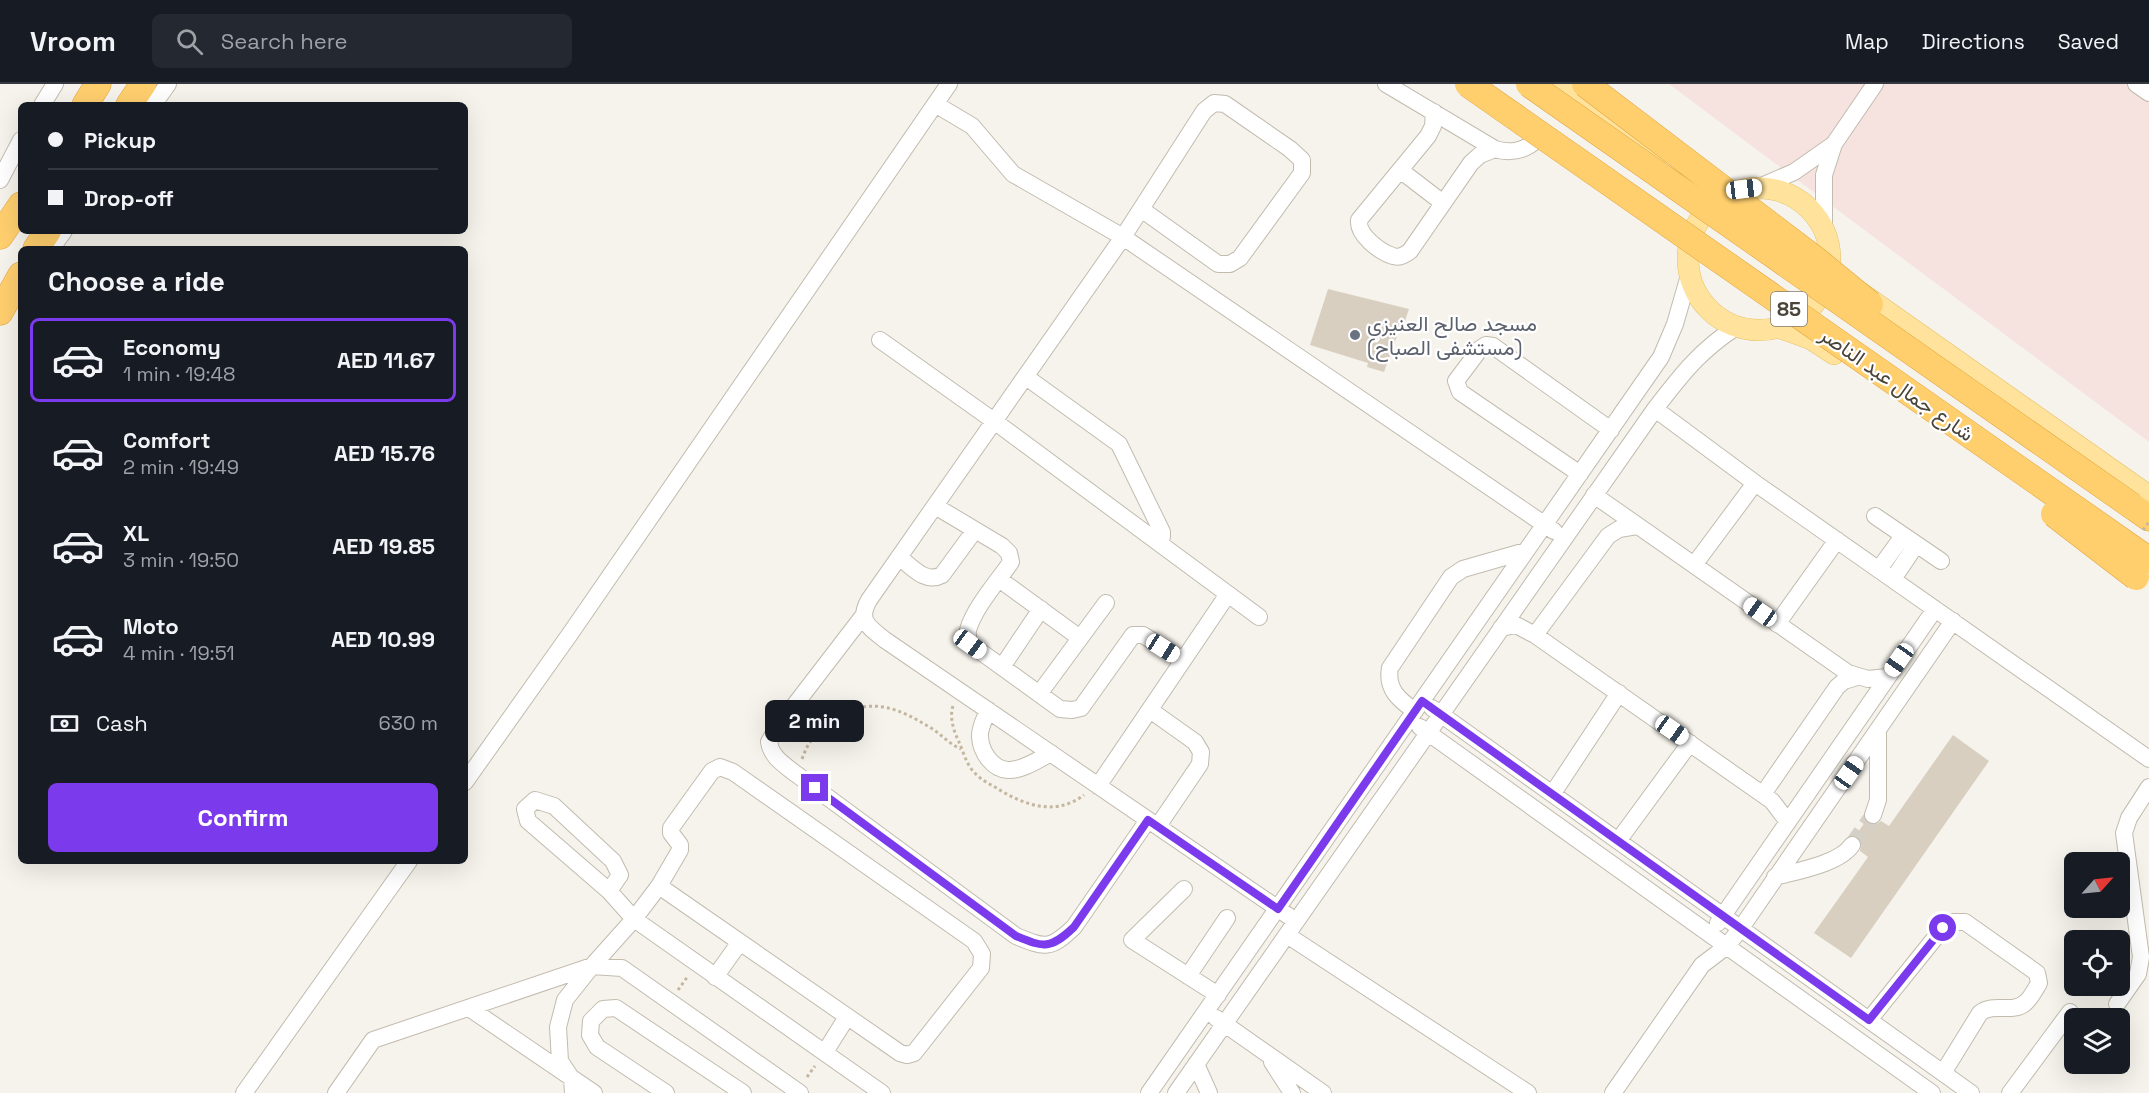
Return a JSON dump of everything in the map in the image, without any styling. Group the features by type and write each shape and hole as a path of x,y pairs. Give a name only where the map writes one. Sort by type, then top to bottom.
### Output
{"highway":[{"path":"87,102 98,84"},
{"path":"131,102 143,84"},
{"name":"شارع جمال عبد الناصر","path":"1468,84 2149,561"},
{"name":"شارع جمال عبد الناصر","path":"1529,84 2149,518"},
{"path":"1585,84 1815,259 1877,310 1966,390"},
{"path":"0,236 18,210"},
{"path":"0,312 18,280"},
{"path":"1958,427 1985,457 2024,491 2149,587"}],"main road":[{"path":"1458,84 1662,227 1676,242 1705,304 1720,317 1738,326 1765,330 1802,316 1820,296 1829,270 1827,240"},
{"path":"1558,84 1700,183 1723,190 1781,191 1792,196 1811,211 1855,289 2149,496"},
{"path":"1689,268 1691,242 1702,218 1720,200 1751,189"},
{"path":"1778,327 1811,339 2149,575"}],"street":[{"path":"44,102 55,84"},
{"path":"155,102 168,84"},
{"path":"468,778 570,634 949,84"},
{"path":"1386,84 1495,149 1513,152 1530,146 1538,140"},
{"path":"1827,240 1824,175 1834,144 1875,84"},
{"path":"2136,84 2149,93"},
{"path":"1141,209 1218,264 1230,264 1239,258 1302,173 1302,160 1290,149 1225,104 1214,103 1204,111 1141,209 1123,237 869,600 863,616 769,742 775,757 797,775 1016,936 1040,945 1050,945 1074,927 1200,764 1202,752 1195,742 1150,710"},
{"path":"936,104 972,126 1013,174 1123,237 1564,538"},
{"path":"1434,112 1433,126 1428,136 1359,220 1359,229 1364,237 1391,255 1407,254 1475,159 1495,149"},
{"path":"1751,189 1794,172 1834,144"},
{"path":"0,180 18,146"},
{"path":"1400,170 1443,203"},
{"path":"1149,1093 1661,357 1675,324 1689,268"},
{"path":"0,321 18,295"},
{"path":"1176,1093 1684,369 1713,342 1738,326"},
{"path":"880,340 994,421 1259,617"},
{"path":"1580,474 1460,392 1456,381 1480,349 1486,345 1493,346 1611,430"},
{"path":"1026,377 1119,444 1162,532 1159,543"},
{"path":"1655,409 1755,483 2149,759"},
{"path":"1694,565 1755,483"},
{"path":"1594,495 1848,674 1868,679 1887,677"},
{"path":"935,506 1010,553 1011,562 976,613 968,630 970,644 1060,709 1081,708 1133,635 1143,635 1183,660"},
{"path":"1875,516 1941,561"},
{"path":"1535,635 1608,536 1619,529 1637,526"},
{"path":"899,557 925,578 934,579 942,575 975,530"},
{"path":"1777,624 1837,540"},
{"path":"1886,574 1910,540"},
{"path":"1526,551 1463,569 1447,582 1390,668 1390,682 1398,700 1416,710 1441,714 1971,1093"},
{"path":"1515,567 1536,578"},
{"path":"999,579 1080,638"},
{"path":"1098,786 1228,594"},
{"path":"1040,694 1106,603"},
{"path":"1002,667 1041,609"},
{"path":"1702,965 1711,935 1723,916 1935,609"},
{"path":"863,616 870,628 1278,909 1292,928 1528,1093"},
{"path":"1613,1093 1702,965 1726,946 1741,928 1953,621"},
{"path":"1501,628 1516,625 1535,635 1763,794 1779,808 1788,822"},
{"path":"1763,794 1837,687 1844,681 1857,677"},
{"path":"1552,794 1619,693"},
{"path":"988,710 980,736 993,765 1010,770 1031,764 1051,753"},
{"path":"1416,710 1428,732 1932,1093"},
{"path":"1873,815 1878,800 1878,731"},
{"path":"1844,741 1862,754"},
{"path":"1618,841 1690,743"},
{"path":"573,1086 560,1060 558,1027 565,1000 659,886 680,850 681,844 671,833 671,828 712,771 720,767 733,772 974,941 982,954 981,968 914,1053 907,1055 900,1053 847,1017 659,886"},
{"path":"1367,780 1387,791"},
{"path":"1817,780 1835,792"},
{"path":"2116,1004 2138,974 2141,957 2124,833 2129,818 2149,787"},
{"path":"609,891 620,875 613,861 554,806 535,800 525,809 528,820 609,891 634,919 882,1093"},
{"path":"1775,877 1834,860 1852,845"},
{"path":"244,1093 407,864"},
{"path":"1184,889 1132,940 1218,995"},
{"path":"1188,976 1227,918"},
{"path":"1869,1020 1943,928 1951,922 1965,922 2037,973 2039,983 2025,1004 2015,1008 1989,1008 1980,1013 1943,1073"},
{"path":"715,977 740,942"},
{"path":"336,1093 373,1040 592,966 622,968 798,1092"},
{"path":"1833,1022 1847,1004"},
{"path":"469,1008 573,1086 594,1093"},
{"path":"666,1093 597,1047 590,1035 591,1021 603,1009 616,1008 742,1093"},
{"path":"1206,1011 1323,1093"},
{"path":"825,1052 847,1017"},
{"path":"2010,1093 2064,1020"},
{"path":"1267,1054 1292,1093"},
{"path":"1196,1064 1209,1093"}],"path":[{"path":"797,775 805,751 821,726 852,709 866,705 881,705 910,717 932,728 962,750"},
{"path":"670,1002 697,965"},
{"path":"798,1092 825,1052"}],"shaded area":[{"path":"1669,84 2149,84 2149,442 1745,141"}],"building":[{"name":"مسجد صالح العنيزي (مستشفى الصباح)","path":"1328,289 1409,309 1384,372 1367,367 1368,363 1310,345"},
{"path":"1953,735 1989,761 1851,958 1814,933 1868,857 1860,851 1862,843 1856,835 1865,822 1875,825 1881,821 1889,826"}],"tunnel":[{"path":"1852,845 1873,815"}],"place":[{"name":"مسجد صالح العنيزي (مستشفى الصباح)","path":"1355,335"}],"route":[{"path":"815,788 1016,936 1040,945 1050,945 1074,927 1148,820 1278,909 1422,701 1869,1020 1943,928"}]}
